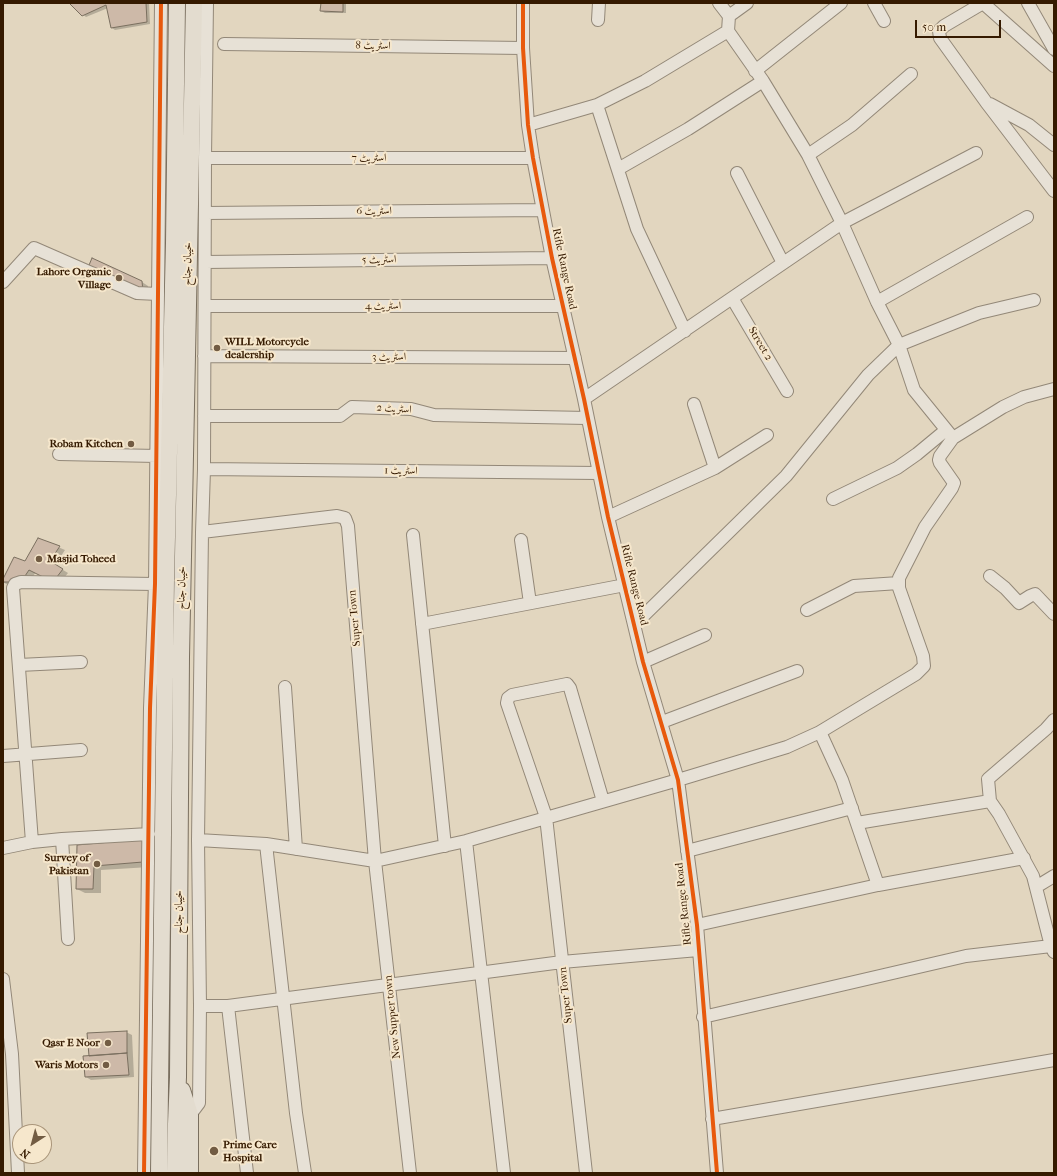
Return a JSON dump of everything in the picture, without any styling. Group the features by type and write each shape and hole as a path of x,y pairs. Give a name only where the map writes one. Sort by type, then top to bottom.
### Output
{"main road":[{"name":"خیبان جناح","path":"159,1173 166,603 174,243 177,3"},
{"name":"خیبان جناح","path":"175,1173 178,1077 181,649 194,3"},
{"path":"178,1077 190,1115 190,1173"}],"street":[{"path":"144,1173 150,708 155,584 157,456 162,3"},
{"path":"190,1115 199,1103 200,1006 198,840 204,469 204,306 206,262 204,158 207,3"},
{"name":"Rifle Range Road","path":"523,3 523,48 528,125 552,258 584,399 608,517 643,662 678,780 696,925 717,1173"},
{"path":"598,20 599,3"},
{"path":"719,3 729,16 728,31 763,81 808,154 842,223 877,302 900,345 914,390 950,434"},
{"path":"729,16 747,3"},
{"path":"756,71 841,3"},
{"path":"874,3 884,21"},
{"path":"1054,66 983,3 944,26 939,31 940,38 986,102 1054,191"},
{"path":"1028,3 1054,49"},
{"path":"528,125 597,105 645,81 728,31"},
{"name":"اسٹریٹ 8","path":"224,44 523,48"},
{"path":"808,154 852,125 911,74"},
{"path":"618,169 688,129 763,81"},
{"path":"986,102 1029,124 1054,145"},
{"path":"597,105 637,230 685,331"},
{"path":"584,399 842,223 976,153"},
{"name":"اسٹریٹ 7","path":"204,158 533,158"},
{"path":"737,173 783,264"},
{"name":"اسٹریٹ 6","path":"205,212 543,210"},
{"path":"877,302 1027,217"},
{"path":"3,282 34,248 137,293 158,294"},
{"name":"اسٹریٹ 5","path":"206,262 552,258"},
{"name":"Street 2","path":"732,298 787,391"},
{"path":"635,624 786,476 868,375 900,345 979,313 1034,300"},
{"name":"اسٹریٹ 4","path":"204,306 562,306"},
{"name":"اسٹریٹ 3","path":"204,356 575,358"},
{"path":"833,499 897,468 950,434 1003,407 1024,397 1054,389"},
{"path":"694,404 716,468"},
{"name":"اسٹریٹ 2","path":"204,416 340,416 352,407 411,409 434,415 587,418"},
{"path":"198,840 266,844 375,861 444,846 678,780 787,747 820,732 916,674 924,666 923,656 899,588 899,578 924,527 954,483 939,460 950,434"},
{"path":"608,517 716,468 767,435"},
{"path":"59,454 157,456"},
{"name":"اسٹریٹ 1","path":"204,469 598,473"},
{"name":"Super Town","path":"202,532 337,516 345,518 349,534 375,861"},
{"path":"413,535 444,846"},
{"path":"521,540 530,604"},
{"path":"990,576 1005,588 1019,603 1036,594 1054,614"},
{"path":"32,842 13,588 15,584 21,582 155,584"},
{"path":"807,610 854,586 899,583"},
{"path":"422,624 625,585"},
{"path":"643,662 705,635"},
{"path":"19,665 80,662"},
{"path":"662,722 797,672"},
{"name":"Super Town","path":"586,1173 546,817 507,703 508,698 512,695 567,684 570,688 602,801"},
{"path":"285,687 296,849"},
{"path":"703,1017 966,956 1053,948 1033,876 990,801 988,779 1046,730 1054,720"},
{"path":"820,732 842,780 878,885"},
{"path":"3,756 81,750"},
{"path":"857,823 990,801"},
{"path":"687,851 852,808"},
{"path":"3,848 32,842 62,839 149,834"},
{"path":"62,839 68,939"},
{"path":"466,840 504,1173"},
{"path":"266,844 304,1173"},
{"path":"696,925 878,885 1024,858"},
{"name":"New Supper town","path":"375,861 410,1173"},
{"path":"1036,887 1054,876"},
{"path":"200,1006 228,1006 562,962 698,950"},
{"path":"3,979 12,1054 18,1173"},
{"path":"228,1006 247,1173"},
{"path":"712,1120 1054,1060"}],"building":[{"path":"69,3 146,3 147,22 111,28 106,5 82,16"},
{"path":"321,3 343,3 343,12 320,11"},
{"name":"Lahore Organic Village","path":"92,258 142,281 143,292 87,270"},
{"name":"Masjid Toheed","path":"38,538 60,546 50,561 63,569 53,582 29,570 21,582 3,582 3,579 14,557 25,561"},
{"name":"Survey of Pakistan","path":"143,839 143,862 94,866 93,889 76,889 77,845"},
{"name":"Qasr E Noor","path":"127,1031 127,1053 89,1056 87,1033"},
{"name":"Waris Motors","path":"127,1053 129,1075 85,1077 83,1056"}],"cycle path":[{"path":"144,1173 150,708 155,584 161,3"},
{"path":"523,3 523,48 528,125 552,258 584,399 608,517 643,662 678,780 697,925 717,1173"}],"place":[{"name":"Lahore Organic Village","path":"119,278"},
{"name":"WILL Motorcycle dealership","path":"217,348"},
{"name":"Robam Kitchen","path":"131,444"},
{"name":"Masjid Toheed","path":"39,559"},
{"name":"Survey of Pakistan","path":"97,864"},
{"name":"Qasr E Noor","path":"108,1043"},
{"name":"Waris Motors","path":"106,1065"},
{"name":"Prime Care Hospital","path":"214,1151"}]}
